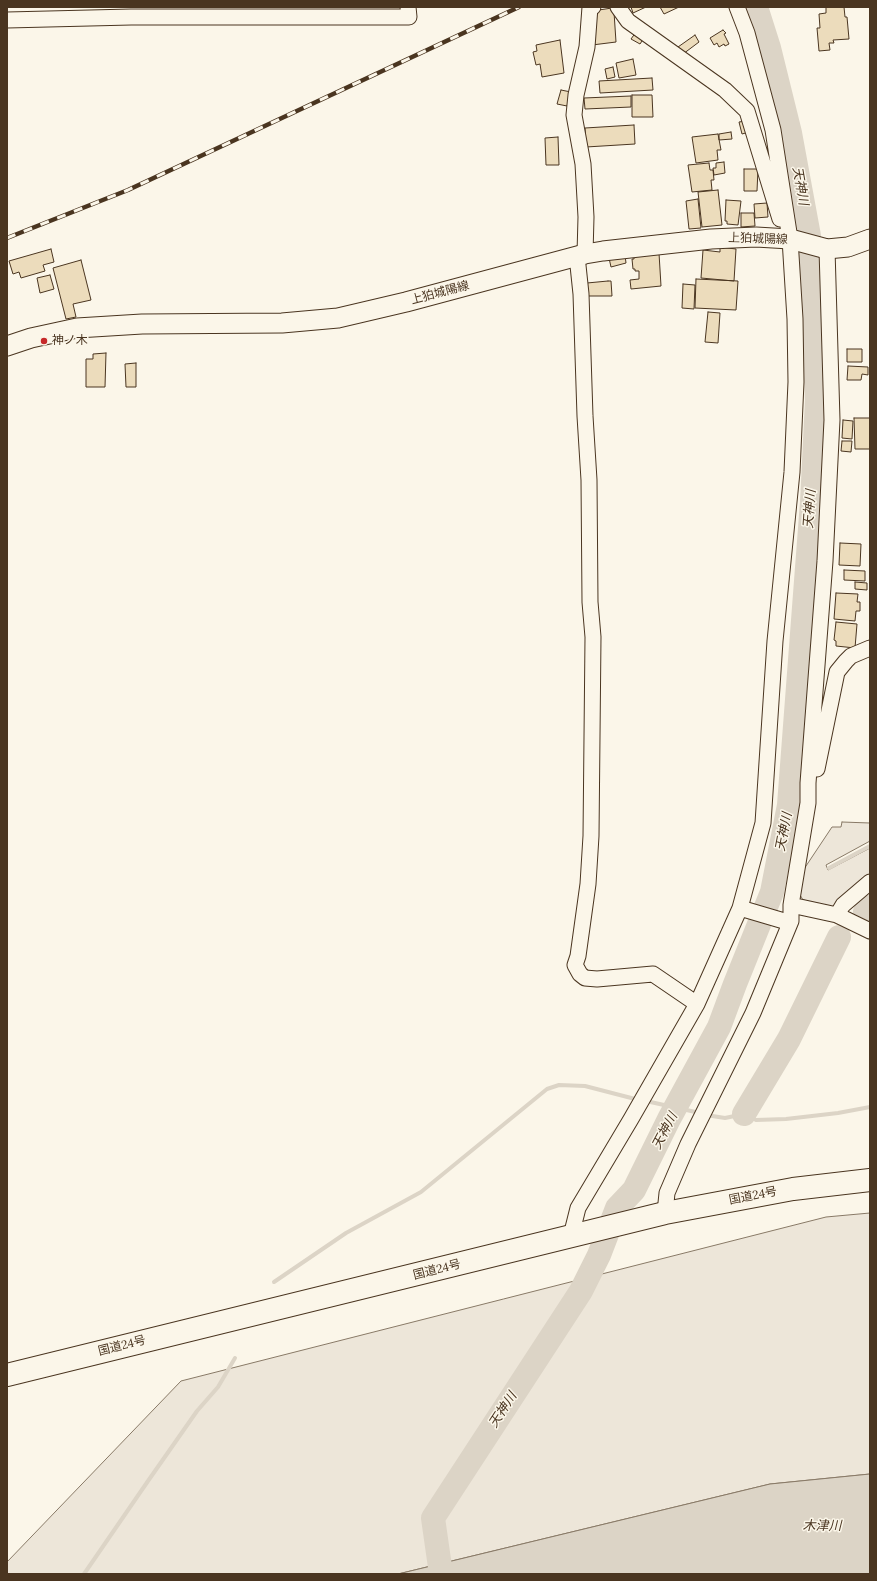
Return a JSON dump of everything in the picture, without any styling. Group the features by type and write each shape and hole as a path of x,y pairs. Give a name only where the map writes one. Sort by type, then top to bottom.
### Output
{"highway":[{"name":"国道24号","path":"7,1375 665,1213 793,1189 870,1180"}],"main road":[{"name":"上狛城陽線","path":"7,346 31,338 77,328 142,324 282,323 338,318 406,302 581,255 711,239 756,237 795,241 824,248 848,247 870,239"}],"street":[{"path":"7,20 131,17 409,17 408,7"},
{"path":"593,7 590,7 587,47 576,95 574,115 583,164 586,217 581,255 581,294 585,416 589,480 590,602 593,637 592,836 588,884 575,965 580,974 585,978 598,979 653,974 697,1004"},
{"path":"618,7 628,21 725,90 747,111 778,216 795,241"},
{"path":"571,1236 578,1208 635,1113 697,1004 743,909 763,822 774,641 792,472 796,366 795,241 773,130 747,33 737,7"},
{"path":"808,803 808,783 825,561 832,420 824,248"},
{"path":"665,1213 668,1193 688,1144 753,1013 787,921 808,803 814,785 837,672 851,656 870,648"},
{"path":"837,915 843,905 870,882"},
{"path":"791,905 837,915 870,931"},
{"path":"743,909 787,921"}],"shaded area":[{"path":"842,822 870,823 870,841 826,865 828,870 870,848 870,874 832,907 803,900 799,893 804,869 832,827 841,827"},
{"path":"870,1213 870,1474 770,1484 398,1574 7,1574 7,1562 181,1381 826,1217"}],"water":[{"name":"木津川","path":"870,1474 870,1574 398,1574 770,1484"}],"building":[{"path":"631,7 646,7 633,13"},
{"path":"660,7 679,7 664,14"},
{"path":"826,7 844,7 845,17 847,17 849,39 833,40 834,43 829,43 830,50 819,51 817,28 820,28 819,14 826,13"},
{"path":"612,8 612,12 614,12 616,42 592,45 592,11"},
{"path":"723,30 726,33 724,34 729,44 725,46 724,44 719,47 717,43 714,45 710,38"},
{"path":"636,32 644,38 640,44 631,39"},
{"path":"695,35 699,42 683,54 678,47"},
{"path":"560,40 564,73 542,77 540,64 536,65 533,52 537,51 536,45"},
{"path":"633,59 636,75 619,78 616,63"},
{"path":"613,67 615,77 607,79 605,69"},
{"path":"652,78 653,90 600,93 599,81"},
{"path":"561,90 571,92 567,106 557,104"},
{"path":"632,95 652,95 653,117 632,117"},
{"path":"631,96 631,107 585,109 584,98"},
{"path":"746,121 749,132 742,134 739,122"},
{"path":"634,125 635,144 586,147 585,128"},
{"path":"731,132 732,139 719,140 719,134"},
{"path":"718,134 721,150 717,150 718,160 696,163 692,137"},
{"path":"558,137 559,165 546,165 545,138"},
{"path":"724,162 725,173 714,175 713,168 716,168 716,163"},
{"path":"709,163 710,170 713,170 714,180 711,180 712,190 692,192 688,165"},
{"path":"744,169 758,169 757,191 744,191"},
{"path":"718,190 722,225 702,227 698,192"},
{"path":"698,199 701,228 689,229 686,201"},
{"path":"726,200 741,201 738,225 727,224 727,221 725,221"},
{"path":"767,203 768,217 755,218 754,204"},
{"path":"741,213 754,213 755,226 741,227"},
{"path":"720,247 736,249 734,281 701,278 703,250 720,252"},
{"path":"51,249 54,262 43,265 45,271 21,278 19,272 13,274 9,261"},
{"path":"659,253 661,286 631,289 630,280 639,279 639,271 635,271 635,269 633,269 632,259 634,259 634,257"},
{"path":"625,255 626,263 611,267 609,258"},
{"path":"81,260 91,300 73,304 76,317 66,319 53,268"},
{"path":"50,275 54,289 40,293 37,278"},
{"path":"696,279 738,281 736,310 695,308"},
{"path":"611,281 612,296 587,296 587,283"},
{"path":"683,284 695,285 694,309 682,308"},
{"path":"708,312 720,313 718,343 705,342"},
{"path":"847,349 862,349 862,362 847,362"},
{"path":"106,353 105,387 86,387 86,359 93,359 93,354"},
{"path":"136,363 136,387 126,387 125,364"},
{"path":"848,366 868,367 868,375 862,374 861,380 847,380"},
{"path":"854,418 870,418 870,449 855,449"},
{"path":"843,420 853,421 852,439 842,438"},
{"path":"842,441 852,441 851,452 841,451"},
{"path":"840,543 861,544 860,566 839,565"},
{"path":"844,570 865,571 865,581 844,580"},
{"path":"855,582 867,583 867,590 855,589"},
{"path":"836,593 858,594 857,602 860,602 860,611 856,611 855,621 834,619"},
{"path":"836,622 857,624 855,648 836,646 836,641 834,640"}],"waterway":[{"name":"天神川","path":"441,1574 433,1518 581,1291 599,1255 617,1208 634,1190 669,1119 719,1027 772,892 789,805 812,502 817,400 809,236 790,133 769,48 756,7"},
{"path":"829,868 870,846"},
{"name":"天神川","path":"772,892 777,888"},
{"path":"865,912 870,907"},
{"path":"744,1114 789,1039 839,937"},
{"path":"274,1282 346,1233 421,1192 547,1089 559,1085 585,1086 639,1100"},
{"name":"天神川","path":"646,1101 700,1113"},
{"path":"706,1115 725,1118 744,1114 756,1120 786,1119 838,1113 870,1107"},
{"path":"84,1574 197,1411 218,1387 235,1358"}],"railway":[{"path":"7,238 128,190 519,7"}],"place":[{"name":"神ノ木","path":"44,341"}]}
